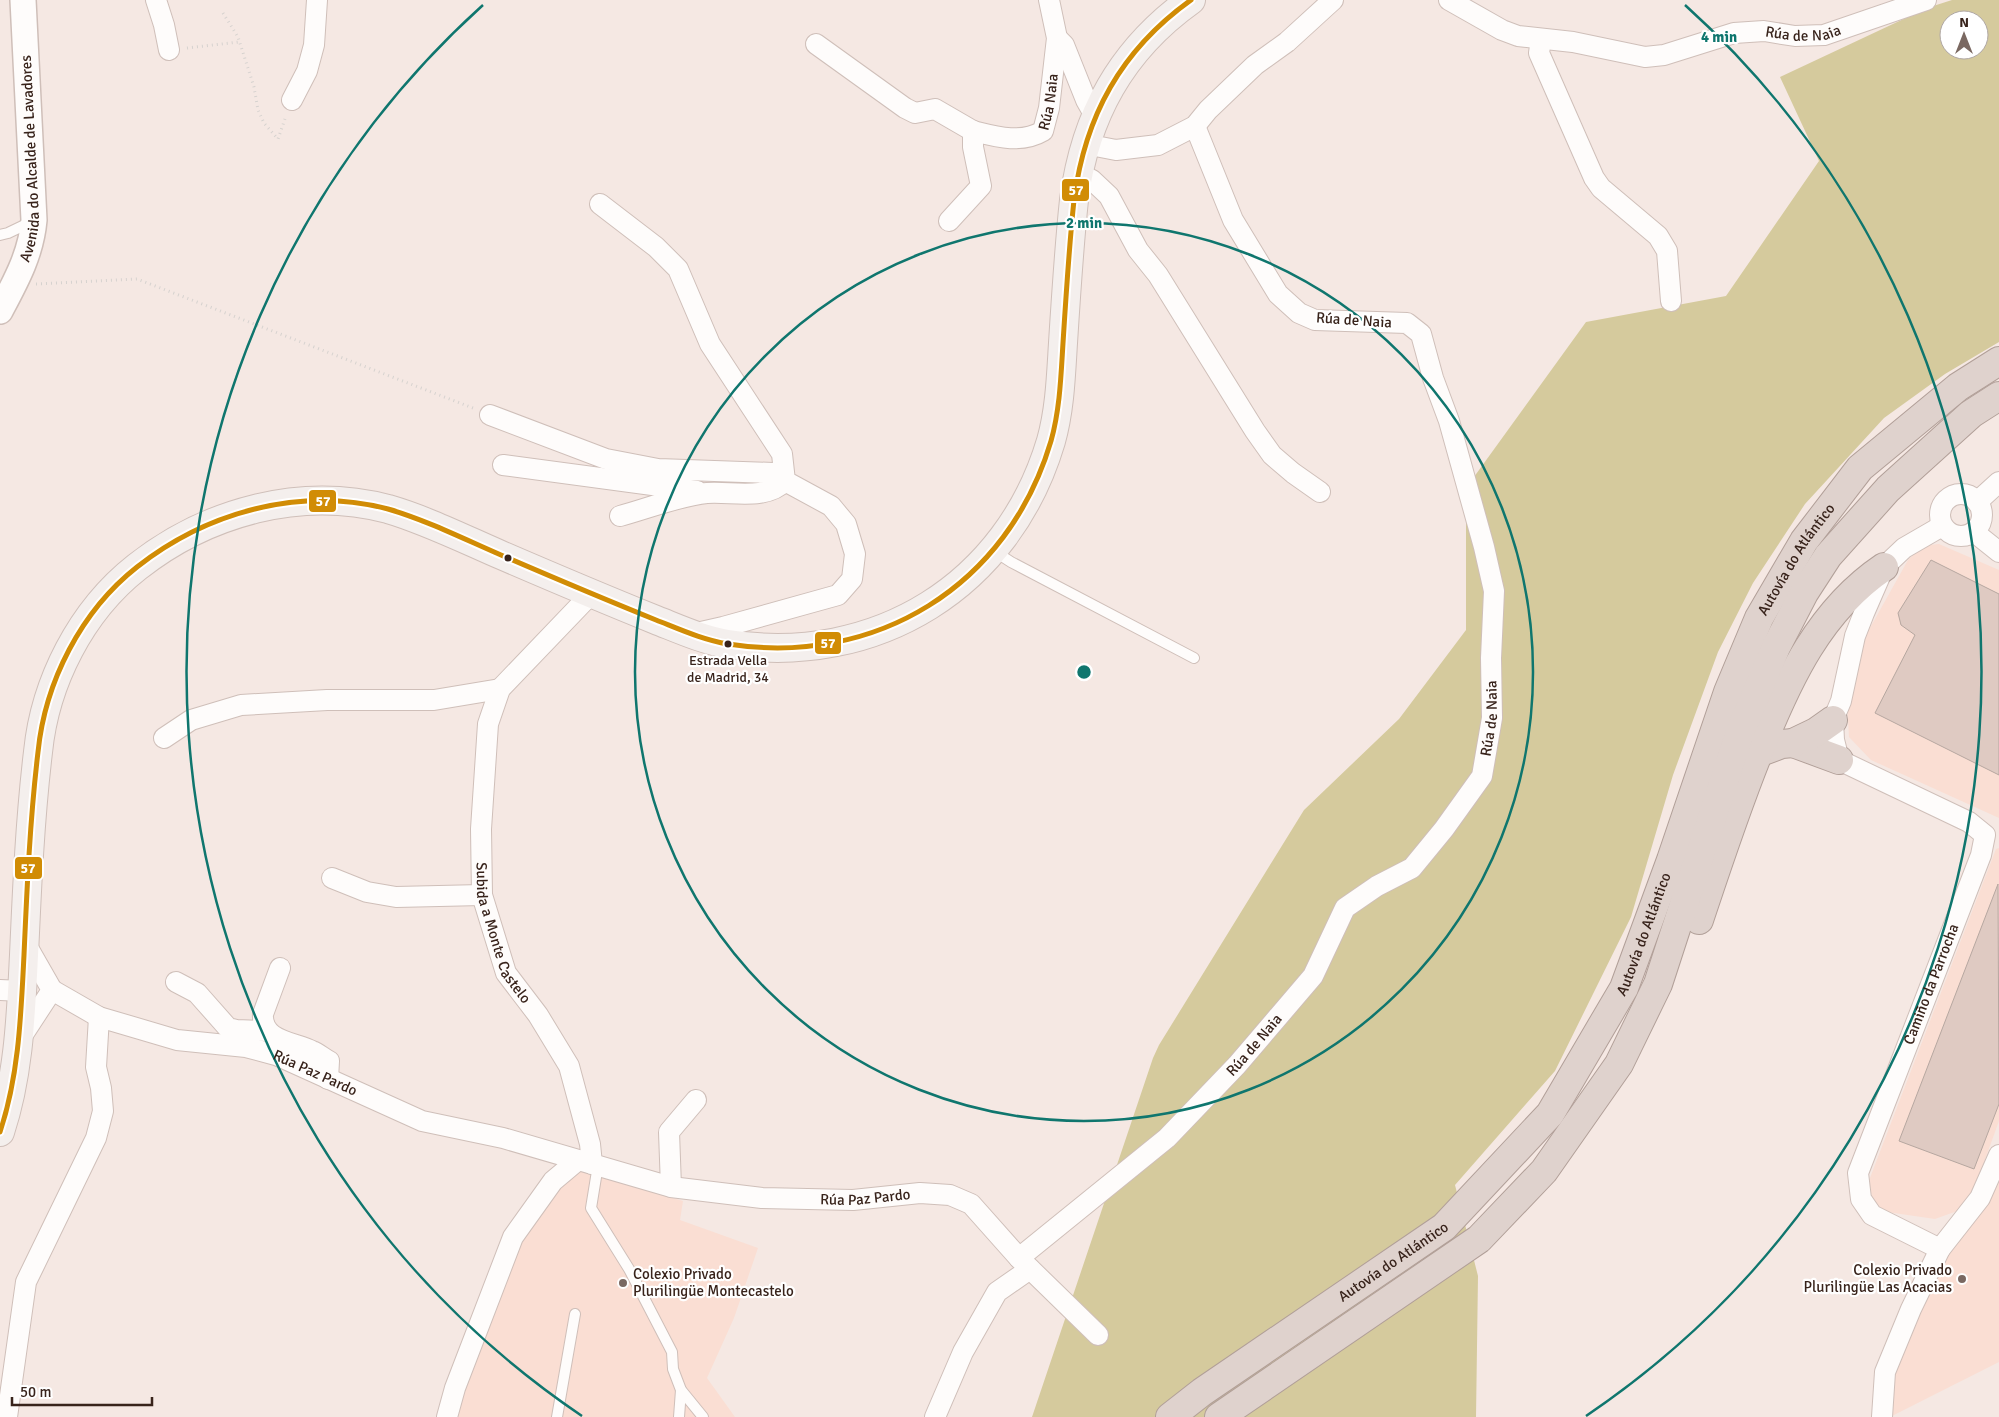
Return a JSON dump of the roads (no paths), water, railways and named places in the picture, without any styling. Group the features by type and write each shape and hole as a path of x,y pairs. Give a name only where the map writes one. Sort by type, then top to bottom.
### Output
{"highway":[{"name":"Autovía do Atlántico","path":"1170,1417 1202,1392 1444,1227 1550,1114 1624,988 1671,860 1728,692 1759,618 1804,541 1860,468 1958,387 1999,361"},
{"name":"Autovía do Atlántico","path":"1219,1417 1478,1239 1544,1171 1619,1064 1658,984 1740,732 1776,647 1804,593 1828,556 1888,489 1971,414 1999,396"},
{"path":"1544,1171 1623,1087 1646,1050 1669,1002 1745,782 1791,677 1820,630 1845,598 1884,567"},
{"path":"1758,754 1772,748 1793,743 1816,732 1833,720"},
{"path":"1793,743 1839,760"}],"main road":[{"path":"0,1132 9,1100 18,1041 11,990 24,941 38,747 48,701 78,634 107,595 126,576 151,556 181,537 215,521 248,509 310,501 364,504 410,516 591,594 691,634 726,644 762,648 797,648 834,643 873,633 910,617 941,598 970,575 993,550 1007,533 1023,508 1039,475 1052,439 1060,390 1071,233 1077,172 1084,144 1095,116 1116,77 1132,56 1173,12 1190,0"}],"street":[{"name":"Avenida do Alcalde de Lavadores","path":"0,311 29,252 34,220 23,0"},
{"path":"156,0 164,25 168,50"},
{"path":"292,100 307,71 312,54 317,0"},
{"name":"Rúa Naia","path":"816,44 905,108 916,112 935,109 973,131 1003,138 1032,138 1043,131 1049,108 1057,38 1049,0"},
{"path":"1084,144 1116,150 1158,145 1195,126 1208,110 1254,65 1287,42 1333,0"},
{"name":"Rúa de Naia","path":"1449,0 1502,30 1518,36 1574,42 1645,57 1664,55 1734,33 1764,31 1795,36 1824,35 1926,0"},
{"path":"1057,38 1064,45 1086,100 1095,116"},
{"path":"1541,39 1539,53 1594,178 1601,188 1658,236 1667,251 1671,301"},
{"name":"Rúa de Naia","path":"935,1417 963,1352 997,1292 1024,1264 1167,1138 1237,1065 1313,976 1345,908 1377,886 1412,868 1444,829 1482,776 1492,718 1491,658 1494,592 1484,547 1454,439 1421,334 1407,324 1316,320 1300,313 1278,294 1234,220 1195,126"},
{"path":"949,221 981,186 973,147 973,131"},
{"path":"1077,172 1092,180 1109,196 1138,250 1158,275 1254,431 1272,455 1292,473 1320,492"},
{"path":"600,204 656,247 678,269 710,344 782,454 785,480"},
{"path":"490,415 606,459 658,469 773,473 831,506 846,524 856,554 852,579 838,595 691,634"},
{"path":"503,465 644,485 685,488 706,493 741,494 768,490 779,486 785,480"},
{"path":"1977,502 1999,482"},
{"path":"620,516 706,493"},
{"path":"1958,494 1969,496 1977,502 1982,508 1983,518 1980,526 1974,532 1962,536 1950,533 1942,526 1938,514 1942,504 1948,498 1958,494"},
{"path":"1839,760 1834,740 1833,720 1841,701 1855,636 1884,567 1904,548 1942,526"},
{"path":"1974,532 1999,552"},
{"name":"Subida a Monte Castelo","path":"589,1163 590,1144 569,1066 538,1016 506,973 482,895 481,829 488,724 500,689 591,594"},
{"path":"164,738 191,720 242,704 327,700 434,700 500,689"},
{"name":"Camiño da Parrocha","path":"1839,760 1969,822 1985,835 1981,855 1858,1173 1861,1199 1872,1215 1940,1250"},
{"path":"332,878 367,892 396,897 482,895"},
{"path":"18,1041 52,990 24,941"},
{"path":"280,968 263,1014 263,1022 267,1031 280,1041 312,1051 329,1061 328,1079"},
{"path":"176,982 197,993 228,1028 267,1031"},
{"name":"Rúa Paz Pardo","path":"52,990 99,1017 177,1040 246,1047 276,1055 422,1121 503,1138 671,1187 762,1198 853,1200 920,1193 950,1195 971,1204 1024,1264 1098,1336"},
{"path":"7,1417 26,1282 96,1138 102,1112 101,1088 96,1067 99,1017"},
{"path":"671,1187 669,1132 696,1100"},
{"path":"1882,1417 1885,1372 1911,1309 1940,1250 1980,1198 1999,1155"},
{"path":"447,1417 455,1388 513,1237 554,1181 589,1163"}],"lane":[{"path":"0,235 34,220"},
{"path":"993,550 1011,562 1194,658"},
{"path":"589,1163 592,1208 629,1269 672,1352 674,1368 681,1390 703,1417"},
{"path":"558,1417 575,1314"},
{"path":"679,1417 681,1390"}],"place":[{"name":"Estrada Vella de Madrid, 34","path":"728,644"},
{"name":"Colexio Privado Plurilingüe Las Acacias","path":"1962,1279"},
{"name":"Colexio Privado Plurilingüe Montecastelo","path":"623,1283"}]}
